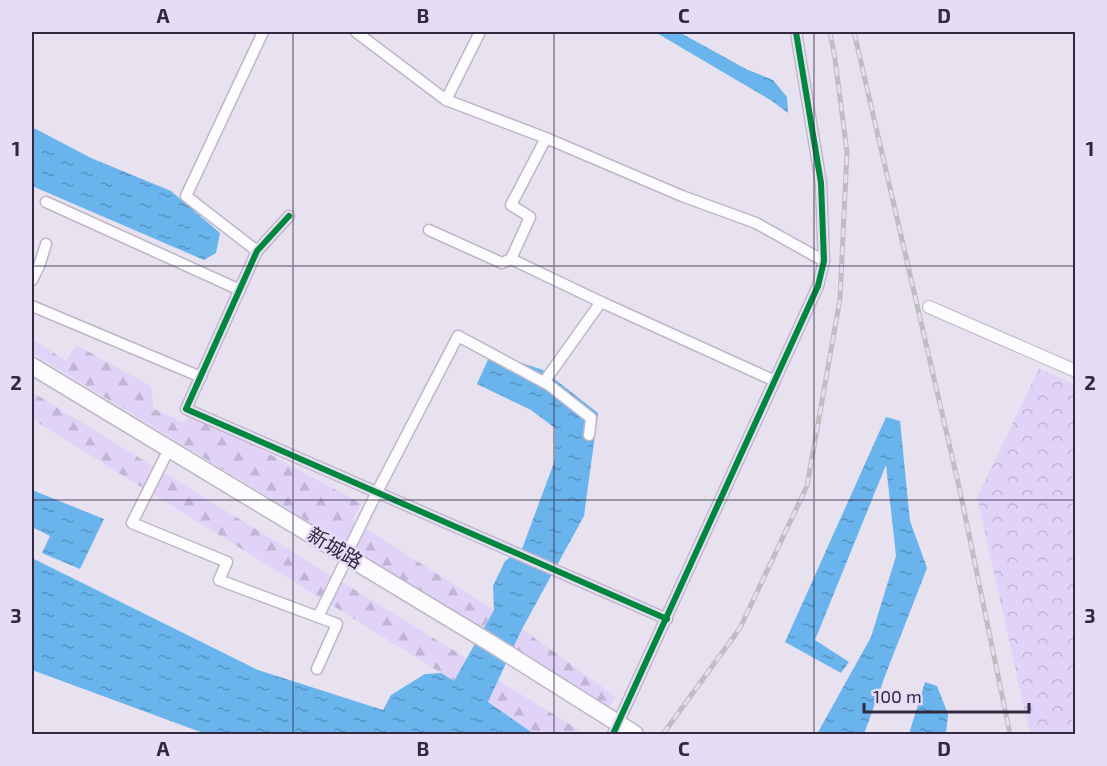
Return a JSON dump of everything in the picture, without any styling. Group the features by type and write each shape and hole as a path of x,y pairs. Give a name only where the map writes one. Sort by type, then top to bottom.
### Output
{"main road":[{"name":"新城路","path":"32,366 617,731 635,735"},
{"name":"新城路","path":"32,378 345,560"}],"street":[{"path":"257,251 186,196 263,32"},
{"path":"356,32 446,100 546,138 682,196 756,223 824,261"},
{"path":"446,100 480,32"},
{"path":"617,731 818,286 824,261 821,183 796,32"},
{"path":"511,260 530,217 511,205 546,138"},
{"path":"46,202 240,290"},
{"path":"289,216 257,251 186,409 667,619"},
{"path":"429,230 502,263 511,260 775,381"},
{"path":"32,280 46,244"},
{"path":"544,382 601,302"},
{"path":"32,306 201,377"},
{"path":"929,307 1076,371"},
{"path":"318,617 376,492 458,336 544,382 591,418 589,435"},
{"path":"165,457 132,523 227,562 219,580 337,624 317,669"}],"green space":[{"path":"32,339 66,361 76,345 151,386 154,409 184,423 193,413 362,504 352,520 494,610 483,628 32,353"},
{"path":"1039,369 1075,385 1076,640 1073,647 1076,648 1075,734 1030,734 977,497"},
{"path":"32,392 466,658 454,681 32,419"},
{"path":"522,629 616,697 608,708 513,647"},
{"path":"498,680 585,734 534,734 488,702"}],"water":[{"path":"655,32 679,32 746,69 773,80 787,97 788,113 772,101"},
{"path":"32,127 91,158 171,191 220,233 216,253 204,260 32,186"},
{"path":"491,353 543,370 598,413 584,516 522,629 488,702 534,734 206,734 32,670 32,558 258,670 383,710 391,695 425,674 441,673 454,681 494,610 493,586 505,561 522,549 555,460 555,428 531,410 477,384"},
{"path":"886,417 900,421 910,521 927,568 864,734 817,734 871,637 896,556 886,465 815,640 849,662 841,673 785,642"},
{"path":"32,490 104,519 80,569 42,553 50,536 32,527"},
{"path":"925,682 937,686 948,714 946,734 909,734"}],"railway":[{"path":"663,734 740,628 807,486 840,299 847,152 830,32"},
{"path":"854,32 960,491 1010,734"}],"cycle path":[{"path":"613,734 818,286 824,261 821,183 796,32"},
{"path":"289,216 257,251 186,409 667,619"}]}
